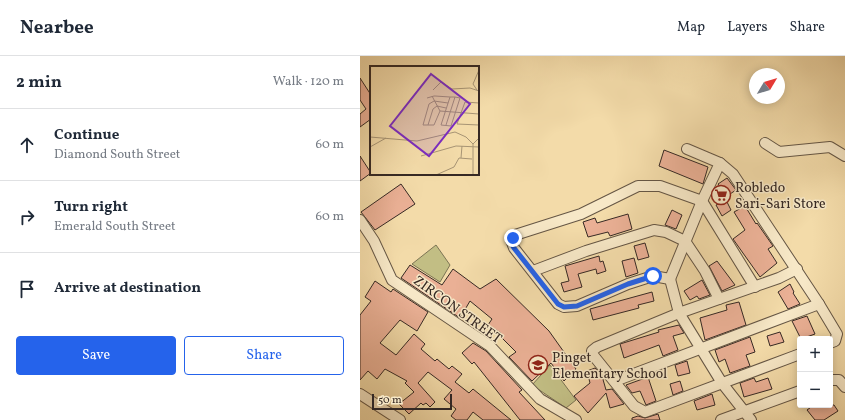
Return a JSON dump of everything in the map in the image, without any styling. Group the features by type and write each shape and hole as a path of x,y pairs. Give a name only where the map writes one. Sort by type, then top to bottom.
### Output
{"street":[{"path":"765,143 779,152 830,147 845,156"},
{"path":"687,149 720,163 733,174 819,304 837,334 833,340"},
{"path":"720,163 702,201 670,279 679,314 701,347 722,383 751,420"},
{"path":"670,279 653,276 628,284 577,306 564,307 558,304 512,245 511,240 515,235 581,214 638,186 660,186 702,201 755,287"},
{"name":"ZIRCON STREET","path":"360,220 374,241 392,280 490,346 540,399 576,420"},
{"path":"533,271 586,251 654,230 666,232 685,241 705,271 719,298"},
{"path":"797,270 755,287 719,298 594,349 593,355 634,406 645,412 797,355"},
{"path":"615,381 701,347 819,304"},
{"path":"721,420 797,392"},
{"path":"360,394 400,420"}],"shaded area":[{"path":"436,245 450,265 440,282 412,264"},
{"path":"550,365 576,400 566,408 532,385"}],"building":[{"path":"360,78 370,93 370,120 360,127 360,114 366,109 360,100"},
{"path":"664,150 708,167 703,184 659,166"},
{"path":"360,156 370,174 360,181"},
{"path":"727,178 736,190 727,196 718,184"},
{"path":"401,184 415,204 375,230 361,212"},
{"path":"726,200 731,210 722,216 716,205"},
{"path":"745,206 756,224 757,223 773,246 768,249 777,263 760,277 733,239 745,230 734,212"},
{"path":"672,210 682,215 676,229 665,225"},
{"path":"628,214 632,229 610,236 608,232 588,237 583,222 595,218 597,223"},
{"path":"645,243 649,257 638,260 634,246"},
{"path":"599,256 600,262 603,261 606,271 597,274 596,269 578,274 582,287 564,292 561,283 569,281 565,266"},
{"path":"634,258 638,273 626,277 622,261"},
{"path":"717,261 735,285 722,291 709,266"},
{"path":"410,265 442,285 453,269 480,289 496,279 549,331 576,369 564,381 551,363 532,381 509,357 516,352 499,335 501,333 488,325 492,319 470,301 460,318 401,278"},
{"path":"702,280 710,295 699,299 697,296 690,300 684,291"},
{"path":"375,281 391,292 393,289 428,312 417,331 400,320 380,343 396,355 414,334 425,344 421,349 435,361 437,359 449,369 452,366 462,374 455,382 469,393 473,389 511,420 483,420 473,412 467,420 456,420 451,416 456,409 444,399 452,390 428,372 418,383 435,402 430,407 426,403 423,405 421,403 409,414 399,404 414,392 405,383 407,381 385,369 377,379 368,371 360,380 360,315 371,301 365,297"},
{"path":"790,284 794,292 793,293 800,304 788,309 778,292"},
{"path":"652,292 654,301 638,305 639,308 593,320 590,309"},
{"path":"739,302 746,325 705,340 700,318 727,310 726,305"},
{"path":"807,316 815,334 809,336 800,336 792,321"},
{"path":"679,325 684,333 673,336 678,350 663,356 659,345 624,358 620,344 659,332 658,330"},
{"path":"780,332 784,342 770,346 767,336"},
{"path":"750,337 755,352 746,355 750,366 730,373 725,359 719,362 715,350"},
{"path":"473,343 486,351 522,390 519,392 545,420 520,420 474,362 472,364 462,353"},
{"path":"687,361 690,373 678,376 675,365"},
{"path":"595,368 602,376 606,390 612,389 624,404 610,408 606,393 588,413 574,396 590,383 587,371"},
{"path":"648,377 656,401 646,405 640,391 632,393 626,385"},
{"path":"754,378 756,382 768,378 772,389 744,397 740,383"},
{"path":"680,381 683,391 673,395 670,384"},
{"path":"712,394 715,405 697,410 694,401"},
{"path":"834,405 838,411 824,420 815,420 807,410 810,408 833,408"},
{"path":"658,414 660,420 632,420 632,418 638,416 645,418"}],"place":[{"name":"Robledo Sari-Sari Store","path":"721,195"},
{"name":"Pinget Elementary School","path":"538,365"}],"route":[{"path":"513,238 511,243 514,248 558,304 564,307 577,306 628,284 653,276"}]}
